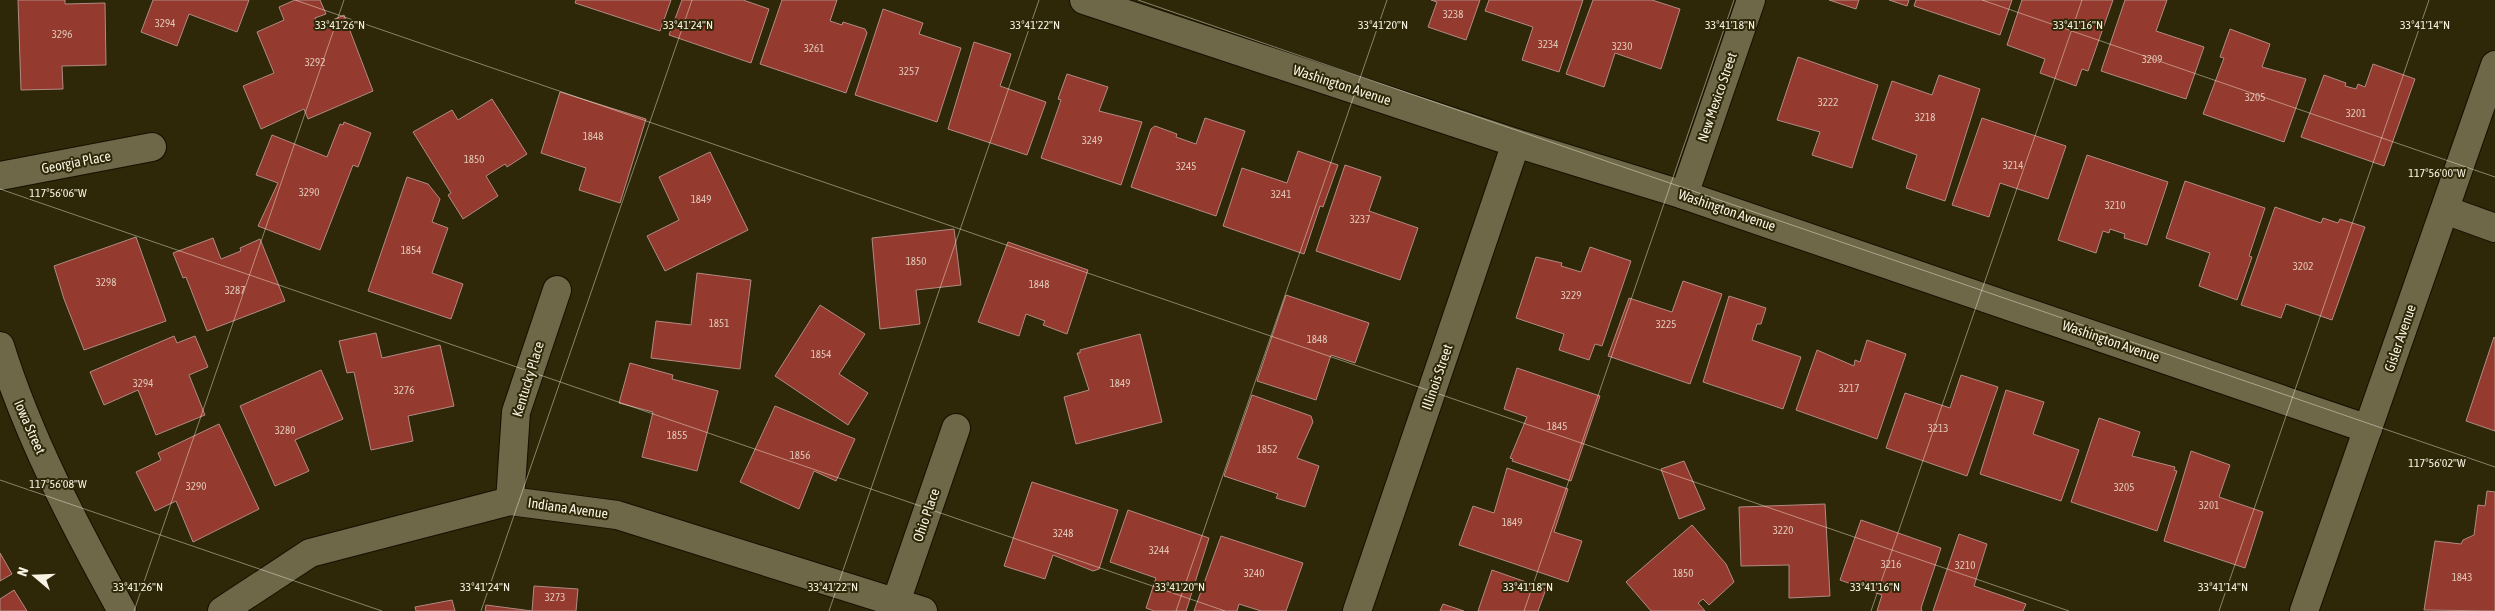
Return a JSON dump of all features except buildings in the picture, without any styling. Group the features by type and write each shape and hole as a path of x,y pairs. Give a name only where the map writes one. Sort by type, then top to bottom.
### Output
{"street":[{"name":"Washington Avenue","path":"1084,0 1516,142 1684,195 2368,429"},
{"name":"New Mexico Street","path":"1684,195 1751,0"},
{"name":"Gisler Avenue","path":"2304,611 2495,65"},
{"name":"Illinois Street","path":"1357,611 1516,142"},
{"name":"Georgia Place","path":"0,176 152,147"},
{"path":"2444,210 2495,228"},
{"name":"Kentucky Place","path":"510,501 516,412 557,290"},
{"name":"Iowa Street","path":"0,346 16,399 78,532 122,611"},
{"name":"Ohio Place","path":"896,602 956,428"},
{"name":"Indiana Avenue","path":"222,611 310,553 510,501 617,515 923,611"}]}
